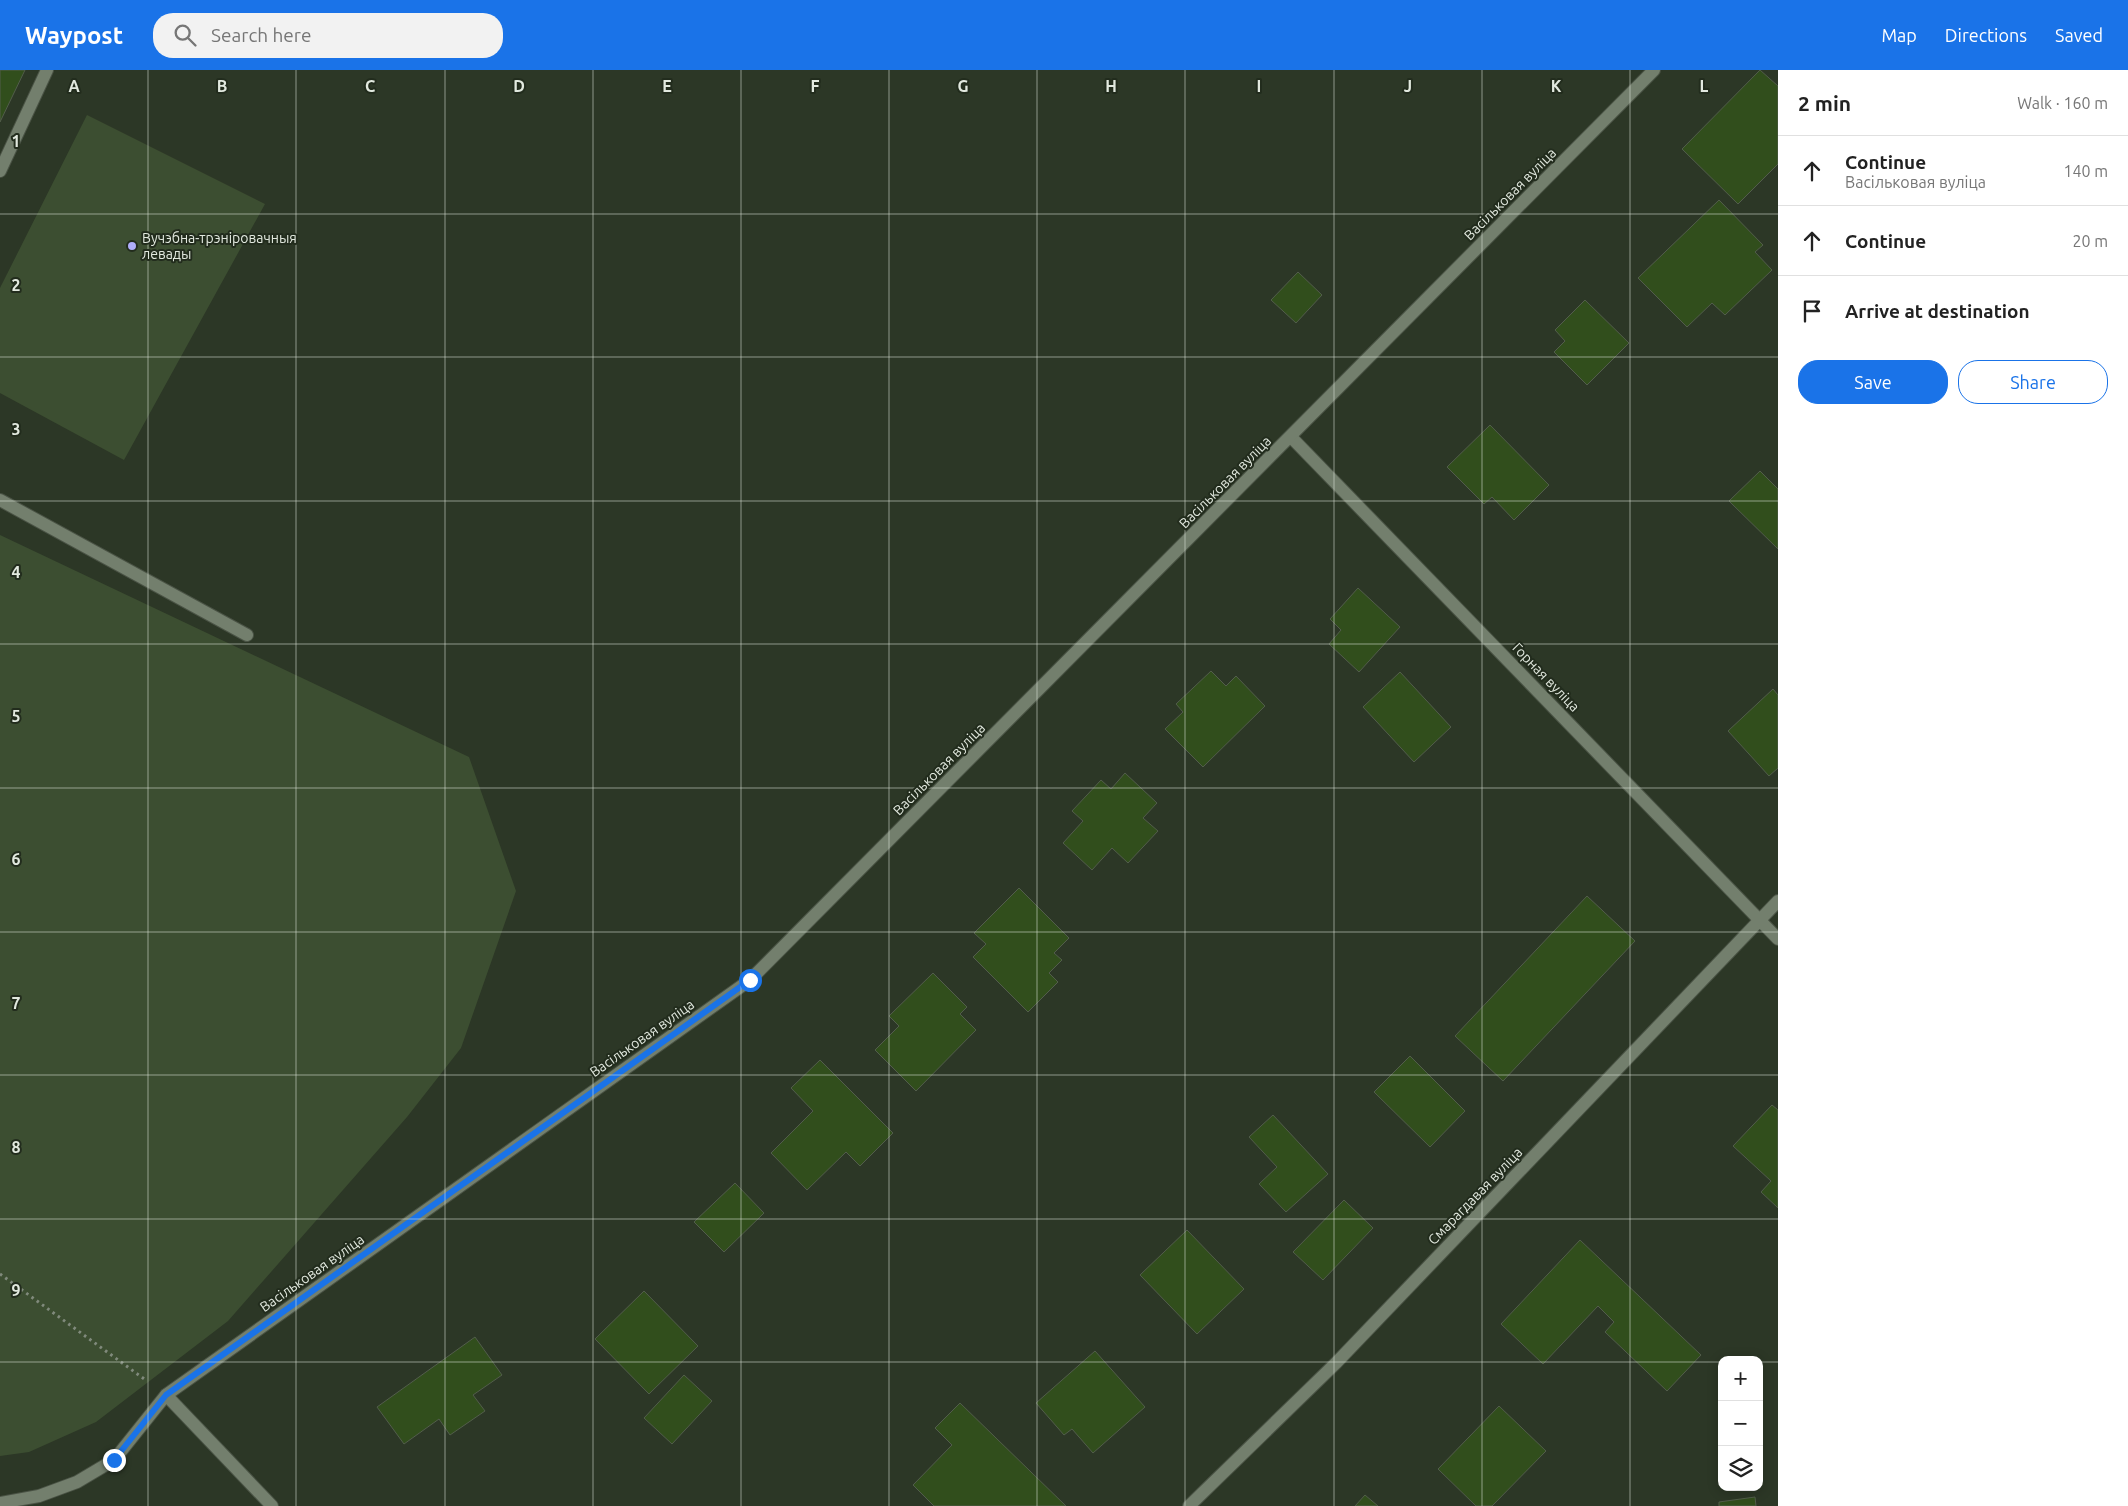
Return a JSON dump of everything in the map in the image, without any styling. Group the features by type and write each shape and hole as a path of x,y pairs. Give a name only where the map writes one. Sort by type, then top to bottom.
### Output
{"street":[{"path":"0,170 47,70"},
{"name":"Васільковая вуліца","path":"0,1503 39,1496 77,1482 114,1460 166,1395 750,980 1654,70"},
{"name":"Горная вуліца","path":"1291,437 1778,939"},
{"path":"0,500 247,635"},
{"name":"Смарагдавая вуліца","path":"1189,1506 1336,1363 1778,901"},
{"path":"166,1395 272,1506"}],"path":[{"path":"0,1274 166,1395"}],"green space":[{"name":"Вучэбна-трэніровачныя левады","path":"87,115 265,204 124,460 0,393 0,288"},
{"path":"0,535 469,757 516,891 461,1048 407,1117 228,1321 96,1422 29,1452 0,1456"}],"building":[{"path":"0,70 25,70 0,122"},
{"path":"1760,70 1778,86 1778,164 1738,204 1682,149"},
{"path":"1719,200 1763,245 1755,252 1772,270 1725,315 1712,303 1687,327 1638,278"},
{"path":"1298,272 1322,295 1296,323 1271,300"},
{"path":"1585,300 1629,343 1587,385 1554,352 1565,341 1555,330"},
{"path":"1490,425 1549,485 1514,520 1492,497 1484,504 1447,467"},
{"path":"1760,471 1778,489 1778,549 1729,501"},
{"path":"1358,588 1400,627 1359,672 1329,644 1341,630 1330,619"},
{"path":"1211,671 1226,686 1236,676 1265,706 1203,767 1165,729 1183,712 1176,704"},
{"path":"1400,672 1451,727 1414,762 1363,707"},
{"path":"1773,689 1778,695 1778,768 1769,776 1728,731"},
{"path":"1125,773 1157,803 1143,818 1158,831 1128,863 1112,848 1092,870 1063,843 1083,821 1072,811 1101,780 1111,789"},
{"path":"1019,888 1069,938 1054,953 1062,960 1049,973 1058,982 1028,1012 973,957 986,944 974,933"},
{"path":"1587,896 1635,941 1503,1081 1455,1036"},
{"path":"933,973 967,1007 960,1014 976,1030 916,1091 875,1050 899,1026 889,1016"},
{"path":"1410,1056 1465,1111 1430,1147 1374,1092"},
{"path":"820,1060 893,1133 860,1166 846,1152 807,1190 771,1153 813,1111 791,1088"},
{"path":"1772,1105 1778,1110 1778,1208 1761,1192 1771,1181 1733,1146"},
{"path":"1273,1115 1328,1174 1286,1212 1259,1184 1277,1167 1249,1137"},
{"path":"735,1183 764,1213 724,1252 694,1222"},
{"path":"1344,1200 1373,1228 1323,1280 1293,1252"},
{"path":"1187,1230 1244,1289 1197,1334 1140,1275"},
{"path":"1580,1240 1701,1355 1667,1391 1605,1332 1614,1322 1598,1306 1543,1364 1501,1324"},
{"path":"644,1291 698,1346 649,1394 595,1339"},
{"path":"475,1337 502,1375 473,1395 485,1411 450,1435 439,1419 404,1444 377,1407"},
{"path":"1095,1351 1145,1407 1093,1453 1072,1429 1064,1435 1036,1403"},
{"path":"684,1375 712,1401 672,1444 644,1418"},
{"path":"960,1403 1066,1506 934,1506 913,1485 952,1445 935,1428"},
{"path":"1499,1406 1546,1451 1492,1506 1476,1506 1438,1469"},
{"path":"1365,1495 1378,1506 1355,1506"},
{"path":"1755,1497 1756,1506 1719,1506 1719,1502"}],"place":[{"name":"Вучэбна-трэніровачныя левады","path":"132,246"}],"route":[{"path":"114,1460 166,1395 750,980"}]}
